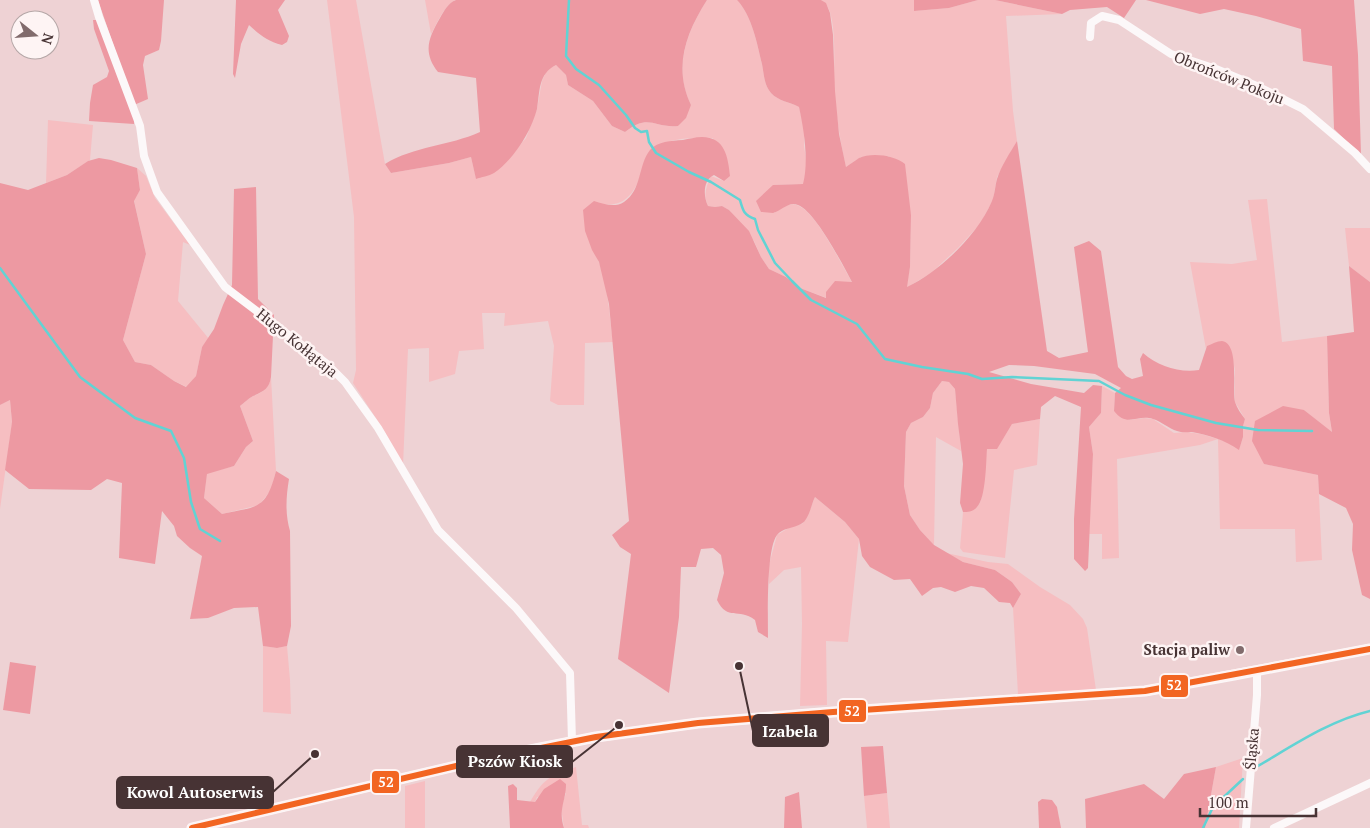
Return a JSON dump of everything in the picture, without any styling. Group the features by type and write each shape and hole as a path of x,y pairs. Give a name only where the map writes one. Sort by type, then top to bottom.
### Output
{"main road":[{"path":"192,828 368,785 572,741 698,723 1145,691 1370,649"}],"street":[{"name":"Hugo Kołłątaja","path":"94,0 140,126 144,156 157,192 225,286 327,364 345,382 378,428 438,530 516,608 570,673 572,741"},
{"name":"Obrońców Pokoju","path":"1090,37 1092,22 1102,16 1119,20 1171,54 1216,69 1302,109 1355,153 1370,169"},
{"name":"Śląska","path":"1246,828 1258,695 1257,670"},
{"path":"1274,828 1370,783"}],"shaded area":[{"path":"98,0 164,0 159,50 145,56 143,65 148,99 134,105"},
{"path":"236,0 285,0 278,10 289,36 287,42 282,45 272,42 249,25 241,44 235,78 233,74"},
{"path":"327,0 356,0 385,164 391,173 449,163 471,157 476,178 504,164 526,138 537,109 542,81 547,70 556,65 566,75 568,85 593,101 612,126 625,132 633,126 646,122 678,126 691,105 683,78 683,64 684,51 693,25 707,0 737,0 747,14 753,30 769,90 777,98 799,107 804,127 807,166 804,184 773,185 774,213 792,204 806,211 821,229 852,282 827,298 800,288 786,277 769,269 754,241 729,210 722,206 708,206 706,191 711,176 724,181 713,138 671,141 646,159 639,181 628,197 618,203 604,204 594,252 605,284 613,342 585,343 584,405 558,405 550,401 554,346 548,321 504,326 505,313 482,313 484,349 459,351 455,374 429,382 429,348 408,349 403,465 383,429 353,383 356,370 354,217"},
{"path":"425,0 455,0 444,10 431,34"},
{"path":"456,0 707,0 693,25 684,51 683,77 691,105 686,118 678,126 646,122 633,126 625,132 612,126 593,101 568,85 566,75 556,65 543,78 537,109 526,136 515,153 494,173 476,179 471,157 449,163 391,173 385,164 396,158 480,132 476,78 438,72 430,58 430,38 446,8"},
{"path":"737,0 821,0 826,3 830,13 833,35 839,134 846,167 859,158 870,155 895,158 905,164 911,215 910,267 907,287 932,272 944,262 977,227 992,201 1001,169 1017,141 1047,351 1059,358 1088,352 1074,247 1089,241 1101,251 1118,367 1126,376 1132,379 1143,376 1140,359 1143,353 1155,362 1169,368 1191,371 1199,370 1207,346 1222,341 1228,344 1231,350 1234,368 1235,402 1245,419 1239,450 1217,438 1192,432 1179,432 1153,419 1123,419 1114,411 1115,393 1121,388 1095,374 1034,366 1009,365 989,372 1031,384 1084,393 1093,385 1102,386 1101,413 1089,427 1093,454 1088,568 1085,571 1074,559 1074,519 1081,407 1055,396 1041,407 1040,419 1012,424 997,449 987,449 985,479 980,502 974,510 963,512 960,503 963,464 955,389 949,382 942,381 933,393 930,408 923,417 911,423 906,432 904,486 910,515 920,530 934,545 963,562 995,570 1012,582 1021,594 1013,608 1010,603 999,602 984,588 971,586 955,592 941,587 933,588 922,596 910,579 894,580 870,567 862,556 859,539 845,522 815,497 804,522 779,533 773,543 768,584 768,638 758,632 755,620 749,616 729,613 721,607 717,600 724,573 721,555 713,548 701,549 696,567 681,567 679,617 669,693 618,659 631,554 620,547 612,535 629,521 609,304 599,262 585,231 583,210 594,201 617,205 630,197 637,184 646,156 653,147 665,142 697,137 710,138 716,140 724,149 730,176 724,181 714,175 710,177 705,189 705,198 708,206 722,206 729,210 749,231 769,269 786,277 800,288 826,298 826,292 835,281 852,282 828,239 805,209 791,204 773,213 761,212 756,201 773,185 803,184 806,166 805,146 799,107 777,98 769,90 753,30 747,14"},
{"path":"821,0 914,0 914,11 949,8 978,0 995,0 1062,14 1006,16 1017,141 997,177 993,200 980,224 931,273 906,288 910,267 911,215 889,156 861,157 846,167 835,103 832,20 828,7"},
{"path":"914,0 978,0 949,8 914,11"},
{"path":"995,0 1136,0 1124,18 1107,7 1070,10 1062,14"},
{"path":"1146,0 1354,0 1358,55 1361,155 1334,129 1332,66 1303,61 1301,29 1224,9 1200,14"},
{"path":"93,20 97,20 134,119 134,124 89,121 93,85 107,77 109,71 94,29"},
{"path":"48,120 93,125 90,160 67,175 46,183"},
{"path":"99,158 137,168 140,190 134,201 146,254 123,340 135,362 151,365 186,387 196,376 202,347 214,329 232,285 234,189 256,187 258,299 274,315 271,377 265,389 240,406 253,441 246,447 234,466 207,474 204,498 222,514 259,504 268,493 276,471 289,479 286,505 290,531 291,626 287,646 277,648 263,646 258,607 234,608 208,618 190,619 202,556 177,536 174,526 162,511 155,564 119,558 122,483 107,479 91,490 29,489 5,470 12,422 10,400 0,405 0,183 28,190 67,175 88,161"},
{"path":"137,168 146,176 155,198 190,245 183,242 178,301 209,339 202,347 196,376 187,387 174,381 151,365 135,362 123,340 146,254 134,200 140,190"},
{"path":"1267,199 1282,342 1327,336 1329,413 1332,433 1304,410 1264,464 1318,475 1322,560 1296,562 1295,529 1220,529 1218,439 1228,442 1239,449 1243,437 1245,419 1235,402 1235,370 1230,347 1207,346 1206,349 1190,262 1232,264 1257,260 1248,200"},
{"path":"1345,228 1370,228 1370,282 1349,266"},
{"path":"1349,266 1370,282 1370,599 1362,595 1352,550 1353,524 1346,508 1319,494 1318,475 1264,464 1252,441 1255,421 1283,406 1304,410 1332,432 1329,413 1327,336 1354,332"},
{"path":"271,377 276,471 271,490 259,505 222,514 204,498 207,473 234,466 246,447 253,441 240,406 265,389"},
{"path":"942,381 949,382 955,389 961,451 936,437 934,545 920,530 910,515 904,486 906,432 911,423 923,417 930,408 933,393"},
{"path":"1102,386 1115,393 1114,411 1129,420 1153,419 1174,433 1187,432 1218,439 1200,445 1117,459 1119,558 1102,559 1102,534 1089,534 1093,454 1089,427 1101,413"},
{"path":"10,400 12,423 0,509 0,405"},
{"path":"1040,419 1037,465 1014,470 1005,558 963,552 960,548 963,512 974,509 981,500 987,448 997,448 1012,424"},
{"path":"815,497 845,522 859,539 848,642 826,641 827,705 800,706 801,567 784,570 769,584 769,565 777,535 792,526 802,524"},
{"path":"946,553 988,562 1008,564 1040,587 1070,605 1083,619 1087,628 1096,690 1018,694 1013,608 1021,594 1012,582 995,570 963,562"},
{"path":"263,646 277,648 287,646 291,714 263,712"},
{"path":"10,662 36,666 30,714 3,710"},
{"path":"883,746 887,793 864,796 861,747"},
{"path":"1243,758 1239,828 1205,828 1216,767"},
{"path":"576,767 582,825 588,825 589,828 564,828 561,807 566,793 537,797 535,802 530,802 549,778"},
{"path":"1216,767 1205,828 1086,828 1085,799 1144,784 1164,799 1184,774"},
{"path":"560,779 566,784 562,810 564,828 510,828 508,786 513,784 517,788 517,800 535,802 544,789"},
{"path":"425,781 425,828 405,828 405,786"},
{"path":"799,792 802,828 784,828 785,797"},
{"path":"887,793 890,828 867,828 864,796"},
{"path":"1042,799 1052,800 1057,807 1061,828 1039,828 1038,802"}],"waterway":[{"path":"569,0 566,56 576,69 599,85 635,128 641,132 647,131 649,142 656,153 711,182 740,200 744,212 755,219 758,230 775,263 811,300 857,324 885,359 968,374 982,379 1012,377 1099,381 1125,395 1151,405 1216,423 1258,430 1312,431"},
{"path":"0,268 80,377 135,418 171,431 184,458 191,502 200,529 220,541"},
{"path":"1258,766 1326,727 1370,711"},
{"path":"1203,828 1213,807 1243,779"}],"transit line":[{"name":"52","path":"192,828 490,758 596,737 698,723 1145,691 1370,649"}],"place":[{"name":"Stacja paliw","path":"1240,650"},
{"name":"Izabela","path":"739,666"},
{"name":"Pszów Kiosk","path":"619,725"},
{"name":"Kowol Autoserwis","path":"315,754"}]}
